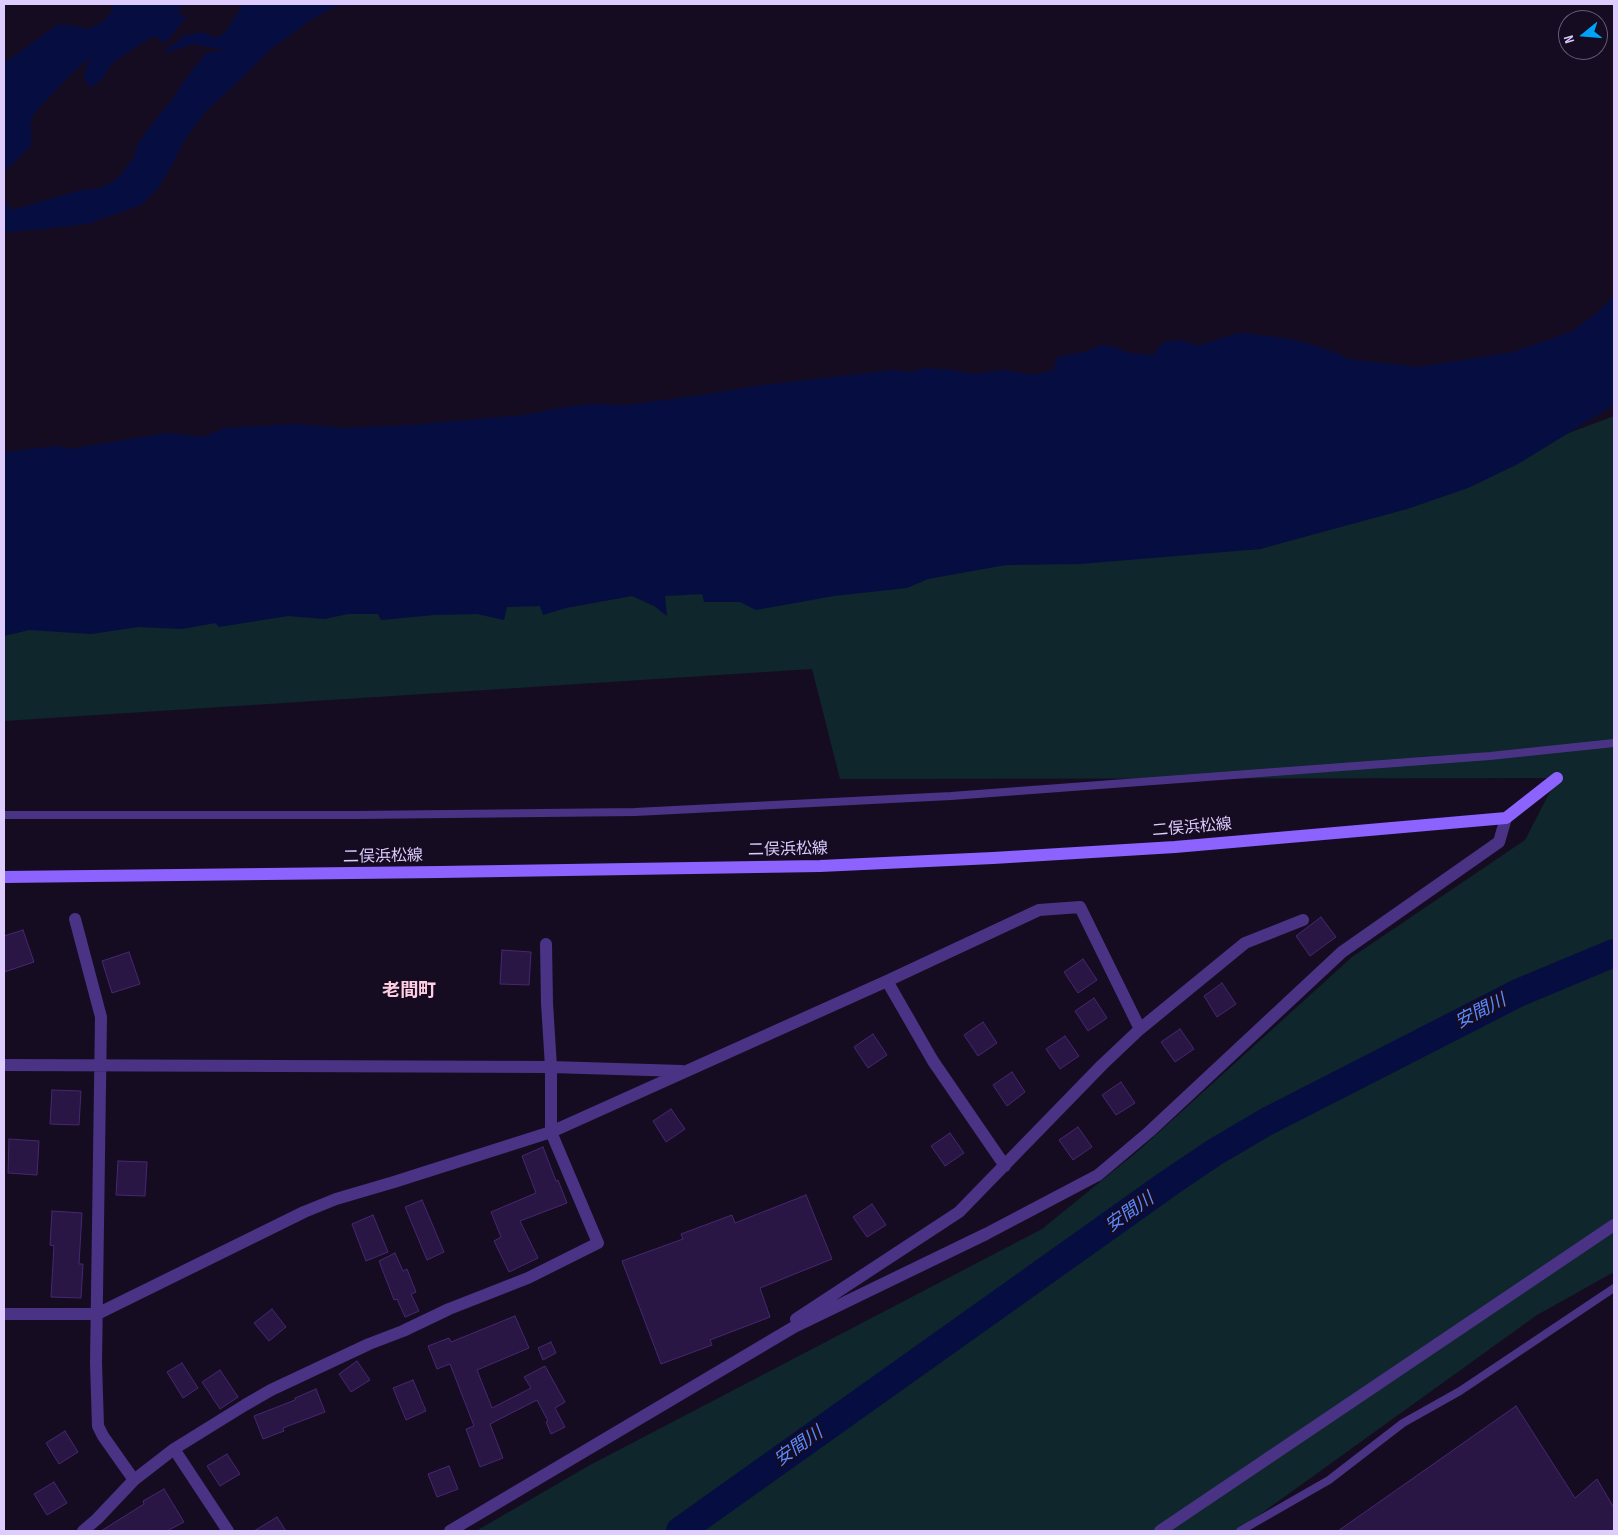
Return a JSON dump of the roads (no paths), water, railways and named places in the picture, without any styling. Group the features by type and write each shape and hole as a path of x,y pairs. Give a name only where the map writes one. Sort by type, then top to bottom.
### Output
{"main road":[{"path":"1506,818 1557,778"},
{"name":"二俣浜松線","path":"4,877 840,865 1175,847 1506,818"}],"street":[{"path":"450,1531 794,1327 986,1234 1098,1175 1149,1132 1342,952 1499,842 1506,818"},
{"path":"4,1314 97,1314 304,1212 336,1199 551,1132 887,981 1039,910 1080,907 1140,1029"},
{"path":"75,919 101,1017 97,1314 98,1426 134,1480"},
{"path":"765,1344 784,1327 958,1212 1102,1065 1140,1029 1245,943 1303,920"},
{"path":"83,1531 134,1480 174,1449 271,1390 449,1309 528,1278 598,1243 551,1132 551,1067 546,944"},
{"path":"887,981 933,1061 1005,1166"},
{"path":"4,1065 551,1067 685,1071"},
{"path":"1160,1531 1614,1225"},
{"path":"174,1449 228,1531"}],"lane":[{"path":"4,815 356,815 635,812 951,796 1490,756 1614,743"},
{"path":"1240,1531 1329,1480 1403,1423 1460,1391 1614,1288"}],"waterway":[{"name":"安間川","path":"680,1531 1215,1152 1266,1122 1518,993 1614,953"}],"district":[{"name":"老間町","path":"409,991"}]}
